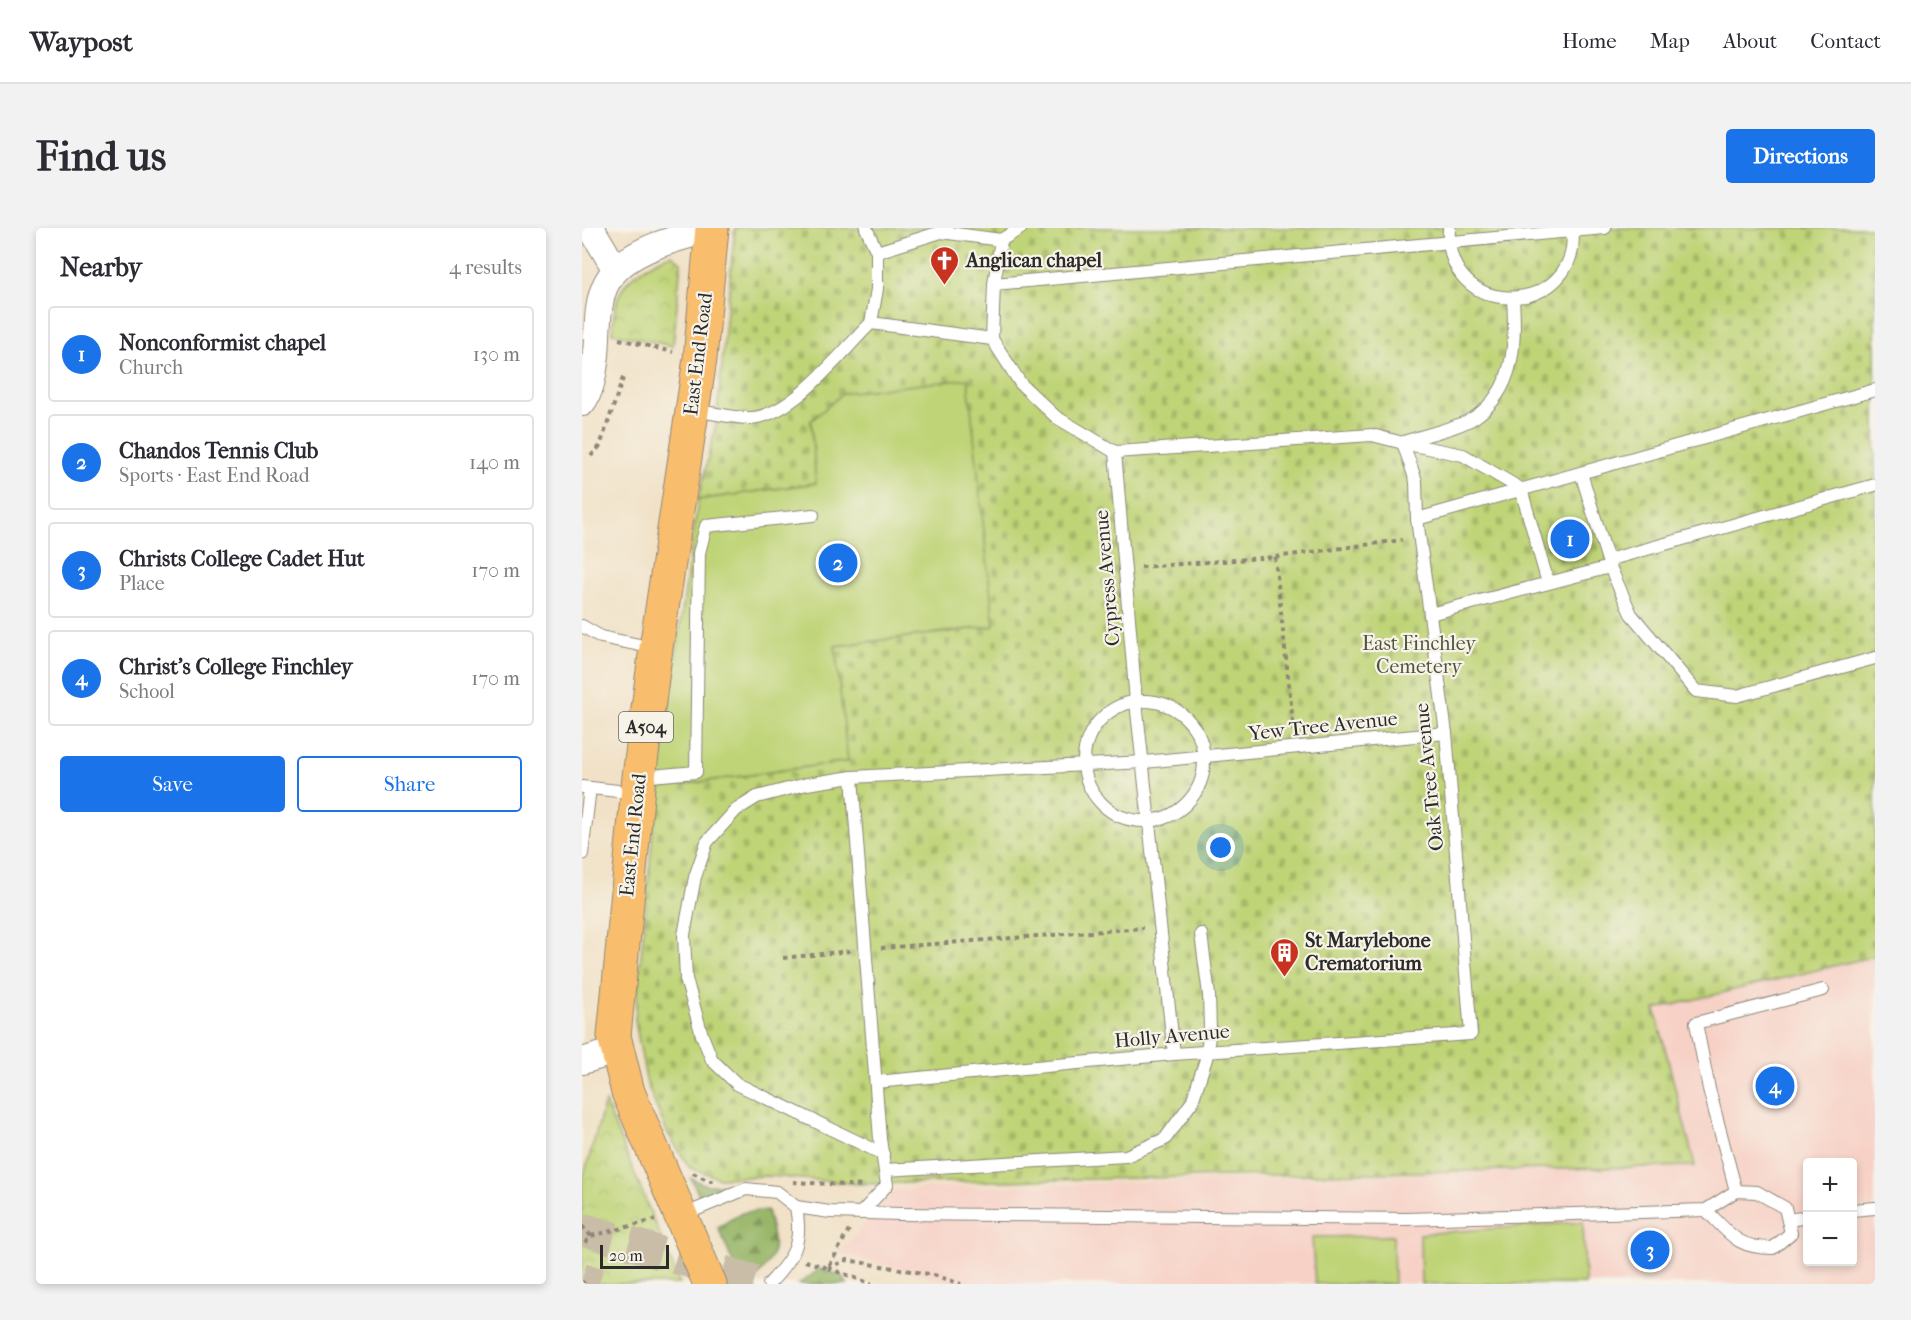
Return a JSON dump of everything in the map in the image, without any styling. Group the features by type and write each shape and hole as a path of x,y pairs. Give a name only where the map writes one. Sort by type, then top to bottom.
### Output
{"main road":[{"name":"East End Road","path":"710,1284 670,1217 616,1052 614,1020 638,785 699,359 712,228"}],"street":[{"path":"591,228 616,270"},
{"path":"582,403 587,397 593,372 602,296 607,282 616,270 656,244 712,228"},
{"path":"582,1061 616,1052"}],"lane":[{"path":"691,410 753,418 778,408 819,376 871,323 877,289 877,252 866,228"},
{"path":"877,252 941,230 1001,240 1021,228"},
{"path":"1449,228 1448,243 1453,261 1463,277 1477,289 1494,297 1513,299 1533,295 1550,285 1572,251 1573,230"},
{"path":"994,284 1605,228"},
{"path":"1001,240 994,284 992,339 1021,384 1056,417 1115,452 1372,435 1463,455 1521,489 1548,583"},
{"path":"1403,443 1474,418 1497,397 1510,368 1516,336 1513,299"},
{"path":"871,323 992,339"},
{"path":"1417,519 1875,390"},
{"name":"Oak Tree Avenue","path":"1403,443 1416,481 1417,519 1446,733 1471,1034"},
{"name":"Cypress Avenue","path":"1115,452 1136,702 1151,822"},
{"path":"1581,473 1609,563 1631,614 1696,691 1737,696 1875,658"},
{"path":"1430,614 1548,583 1875,485"},
{"path":"582,854 586,788 638,785 696,772 699,553 706,526 813,515"},
{"path":"582,626 601,637 656,648"},
{"path":"1136,702 1156,702 1174,709 1190,722 1200,738 1204,758 1203,776 1196,793 1184,807 1169,817 1151,822 1132,820 1114,813 1099,801 1089,785 1084,766 1085,748 1092,731 1104,717 1119,706 1136,702"},
{"name":"Yew Tree Avenue","path":"1084,766 1204,758 1446,733"},
{"path":"882,1154 737,1084 712,1060 702,1035 686,979 684,935 695,877 707,842 736,810 757,797 807,784 852,777 1084,766"},
{"path":"852,777 882,1154 887,1188 861,1212"},
{"path":"1151,822 1174,1054"},
{"path":"885,1170 1126,1156 1165,1139 1192,1102 1206,1059 1210,1029 1209,995 1201,934"},
{"path":"1736,1191 1709,1089 1696,1023 1824,990"},
{"name":"Holly Avenue","path":"876,1082 1174,1054 1471,1034"},
{"path":"670,1217 746,1189 777,1192 796,1207 861,1212 1406,1219 1706,1210 1736,1191 1757,1192 1785,1208 1791,1233 1773,1248 1749,1248 1706,1210"},
{"path":"769,1284 793,1257 800,1229 796,1207"},
{"path":"1857,1210 1875,1208"},
{"path":"1788,1220 1803,1218"}],"path":[{"path":"598,333 699,359"},
{"path":"591,456 600,446 624,375"},
{"path":"1126,568 1275,557 1421,537"},
{"path":"1275,557 1296,748"},
{"path":"783,958 1162,927"},
{"path":"828,1268 861,1212"},
{"path":"582,1246 591,1236 670,1217"},
{"path":"582,1226 591,1236"},
{"path":"793,1257 872,1284"},
{"path":"828,1268 847,1260 934,1275 961,1284"}],"shaded area":[{"path":"1875,956 1875,1284 958,1284 839,1253 896,1189 1694,1166 1655,1009"}],"green space":[{"name":"East Finchley Cemetery","path":"735,228 1875,228 1875,956 1655,1009 1695,1166 859,1184 770,1176 719,1178 690,1168 667,1132 647,1084 635,1020 657,788 847,761 835,646 994,626 811,421 816,483 698,500 716,425"},
{"path":"672,255 681,262 673,346 612,333 617,303 623,287 646,267 661,258"},
{"path":"968,379 994,626 835,646 848,761 657,788 698,500 816,483 811,421 843,393"},
{"path":"605,1102 680,1284 582,1284 582,1182"},
{"path":"691,1178 706,1185 728,1185 724,1190 700,1197"},
{"path":"767,1210 773,1243 771,1258 749,1284 742,1284 718,1227 742,1213"},
{"path":"1583,1222 1585,1284 1421,1284 1420,1234"},
{"path":"1393,1236 1394,1284 1315,1284 1312,1237"},
{"path":"820,1269 842,1276 847,1284 799,1284"}],"tunnel":[{"path":"582,1229 763,1284"},
{"path":"582,1279 599,1284"}],"place":[{"name":"Anglican chapel","path":"945,286"},
{"name":"Nonconformist chapel","path":"1570,539"},
{"name":"Chandos Tennis Club","path":"838,563"},
{"name":"St Marylebone Crematorium","path":"1284,978"},
{"name":"Christ's College Finchley","path":"1775,1086"},
{"name":"Christs College Cadet Hut","path":"1650,1250"}]}
